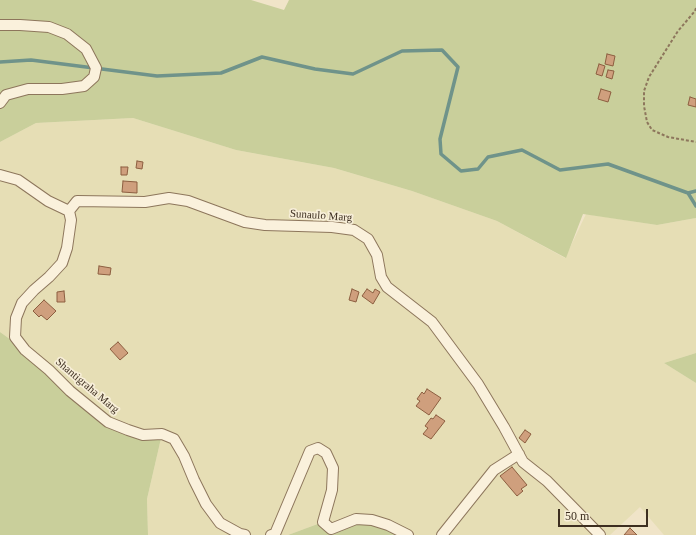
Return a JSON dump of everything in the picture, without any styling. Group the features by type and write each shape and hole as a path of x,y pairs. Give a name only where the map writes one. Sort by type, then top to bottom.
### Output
{"street":[{"path":"0,24 20,24 49,27 67,34 86,49 96,68 94,77 84,86 62,89 28,89 6,95 0,103"},
{"path":"0,175 18,180 48,200 69,211"},
{"name":"Sunaulo Marg","path":"69,211 77,201 145,202 169,198 188,201 245,222 265,225 332,227 354,230 368,239 377,255 381,277 387,287 432,322 478,384 523,462 547,481 600,535"},
{"name":"Shantigraha Marg","path":"69,211 71,220 67,248 62,263 22,303 16,318 15,337 25,350 108,422 143,435 162,434 174,439 184,456 206,504 220,523 240,534 245,535"},
{"path":"271,535 274,534 310,451 318,448 326,453 332,468 332,490 323,522 331,529 356,519 372,520 388,525 408,535"},
{"path":"442,535 494,470 519,454"}],"path":[{"path":"696,8 671,42 650,77 644,91 644,106 647,122 652,130 668,138 696,142"}],"shaded area":[{"path":"133,118 236,150 334,168 412,191 497,221 565,258 586,214 657,225 696,218 696,353 664,363 696,383 696,535 664,535 640,507 610,535 408,535 323,522 288,535 148,535 147,499 162,434 143,435 108,422 25,350 0,332 0,142 36,123"}],"green space":[{"path":"0,0 251,0 284,10 289,0 696,0 696,218 657,225 583,214 566,258 497,221 412,191 334,168 236,150 133,118 36,123 0,142"},
{"path":"0,332 25,350 70,391 128,430 162,434 147,499 148,535 0,535"},
{"path":"696,353 696,383 664,363"},
{"path":"356,519 408,535 288,535 323,522 331,529"}],"building":[{"path":"607,54 615,56 613,66 605,64"},
{"path":"599,64 605,66 602,76 596,74"},
{"path":"608,70 614,71 612,79 606,77"},
{"path":"601,89 611,92 608,102 598,99"},
{"path":"690,97 696,99 696,107 688,105"},
{"path":"137,161 143,162 142,169 136,168"},
{"path":"121,167 128,167 127,175 121,175"},
{"path":"123,181 137,182 137,193 122,192"},
{"path":"99,266 111,268 110,275 98,274"},
{"path":"352,289 359,292 356,302 349,300"},
{"path":"367,289 373,293 375,289 380,292 373,304 362,296"},
{"path":"64,291 65,302 57,302 57,292"},
{"path":"44,300 56,311 47,320 41,315 39,317 33,311"},
{"path":"118,342 128,353 120,360 110,349"},
{"path":"427,389 441,398 429,415 416,406 420,401 417,399 422,392 424,394"},
{"path":"436,415 445,421 431,439 423,434 428,428 425,426 431,418 433,419"},
{"path":"525,430 531,434 525,443 519,438"},
{"path":"512,467 527,485 521,489 523,491 517,496 500,476"},
{"path":"630,528 637,535 624,535"}],"waterway":[{"path":"0,62 31,60 157,76 221,73 262,57 315,69 353,74 402,51 442,50 458,67 440,139 441,154 461,171 478,169 488,157 522,150 560,170 608,164 688,193 696,206"},
{"path":"688,193 696,191"}]}
